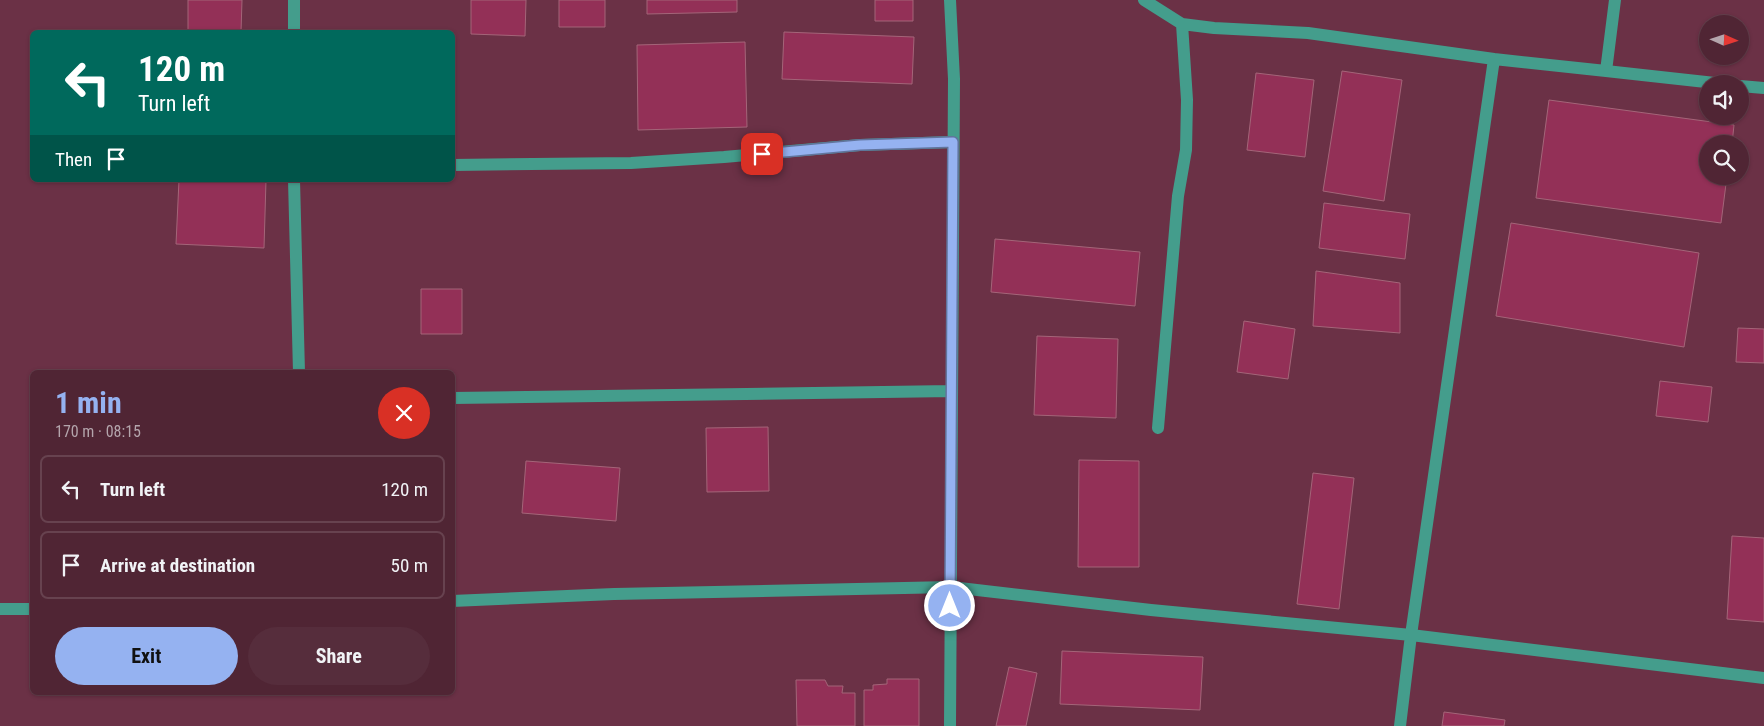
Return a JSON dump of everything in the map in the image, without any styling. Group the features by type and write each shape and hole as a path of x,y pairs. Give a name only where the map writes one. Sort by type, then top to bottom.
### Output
{"street":[{"path":"294,0 294,30"},
{"path":"950,0 954,79 950,726"},
{"path":"1144,0 1182,24 1214,28 1308,33 1494,59 1699,81"},
{"path":"1606,71 1615,0"},
{"path":"1158,428 1178,196 1186,150 1187,100 1182,24"},
{"path":"1400,726 1411,635 1494,59"},
{"path":"1749,87 1764,88"},
{"path":"455,165 631,163 860,145 953,142"},
{"path":"294,182 299,370"},
{"path":"455,398 952,391"},
{"path":"455,601 614,594 951,587 1151,610 1411,635 1764,678"},
{"path":"0,609 30,609"}],"building":[{"path":"188,0 242,0 241,30 188,30"},
{"path":"471,0 526,0 525,36 471,34"},
{"path":"559,0 605,0 605,27 559,27"},
{"path":"647,0 737,0 737,12 647,14"},
{"path":"875,0 913,0 913,21 875,21"},
{"path":"784,32 914,37 912,84 782,79"},
{"path":"745,42 747,127 638,130 637,45"},
{"path":"1342,71 1402,80 1384,201 1323,191"},
{"path":"1256,73 1314,80 1305,157 1247,150"},
{"path":"1549,100 1699,120 1699,125 1734,125 1733,135 1699,135 1699,185 1726,185 1721,223 1536,198"},
{"path":"179,182 266,182 264,248 176,244"},
{"path":"1324,203 1410,214 1405,259 1319,248"},
{"path":"1511,223 1699,253 1684,347 1496,316"},
{"path":"995,239 1140,252 1135,306 991,292"},
{"path":"1316,271 1400,283 1400,333 1313,326"},
{"path":"421,289 462,289 462,334 421,334"},
{"path":"1244,321 1295,329 1288,379 1237,372"},
{"path":"1738,328 1764,329 1764,363 1736,362"},
{"path":"1037,336 1118,339 1116,418 1034,415"},
{"path":"1660,381 1712,387 1708,422 1656,416"},
{"path":"768,427 769,491 707,492 706,428"},
{"path":"1079,460 1139,461 1139,567 1078,567"},
{"path":"526,461 620,468 616,521 522,513"},
{"path":"1313,473 1354,478 1339,609 1297,604"},
{"path":"1732,536 1764,538 1764,622 1727,619"},
{"path":"1062,651 1203,657 1200,710 1060,704"},
{"path":"1009,667 1037,673 1026,726 996,726"},
{"path":"887,679 919,679 919,726 864,726 864,690 873,690 873,685 887,684"},
{"path":"796,680 825,680 828,686 843,686 842,693 855,693 855,726 797,726"},
{"path":"1444,712 1505,720 1504,726 1442,726"}],"route":[{"path":"762,154 860,145 953,142 950,606"}]}
